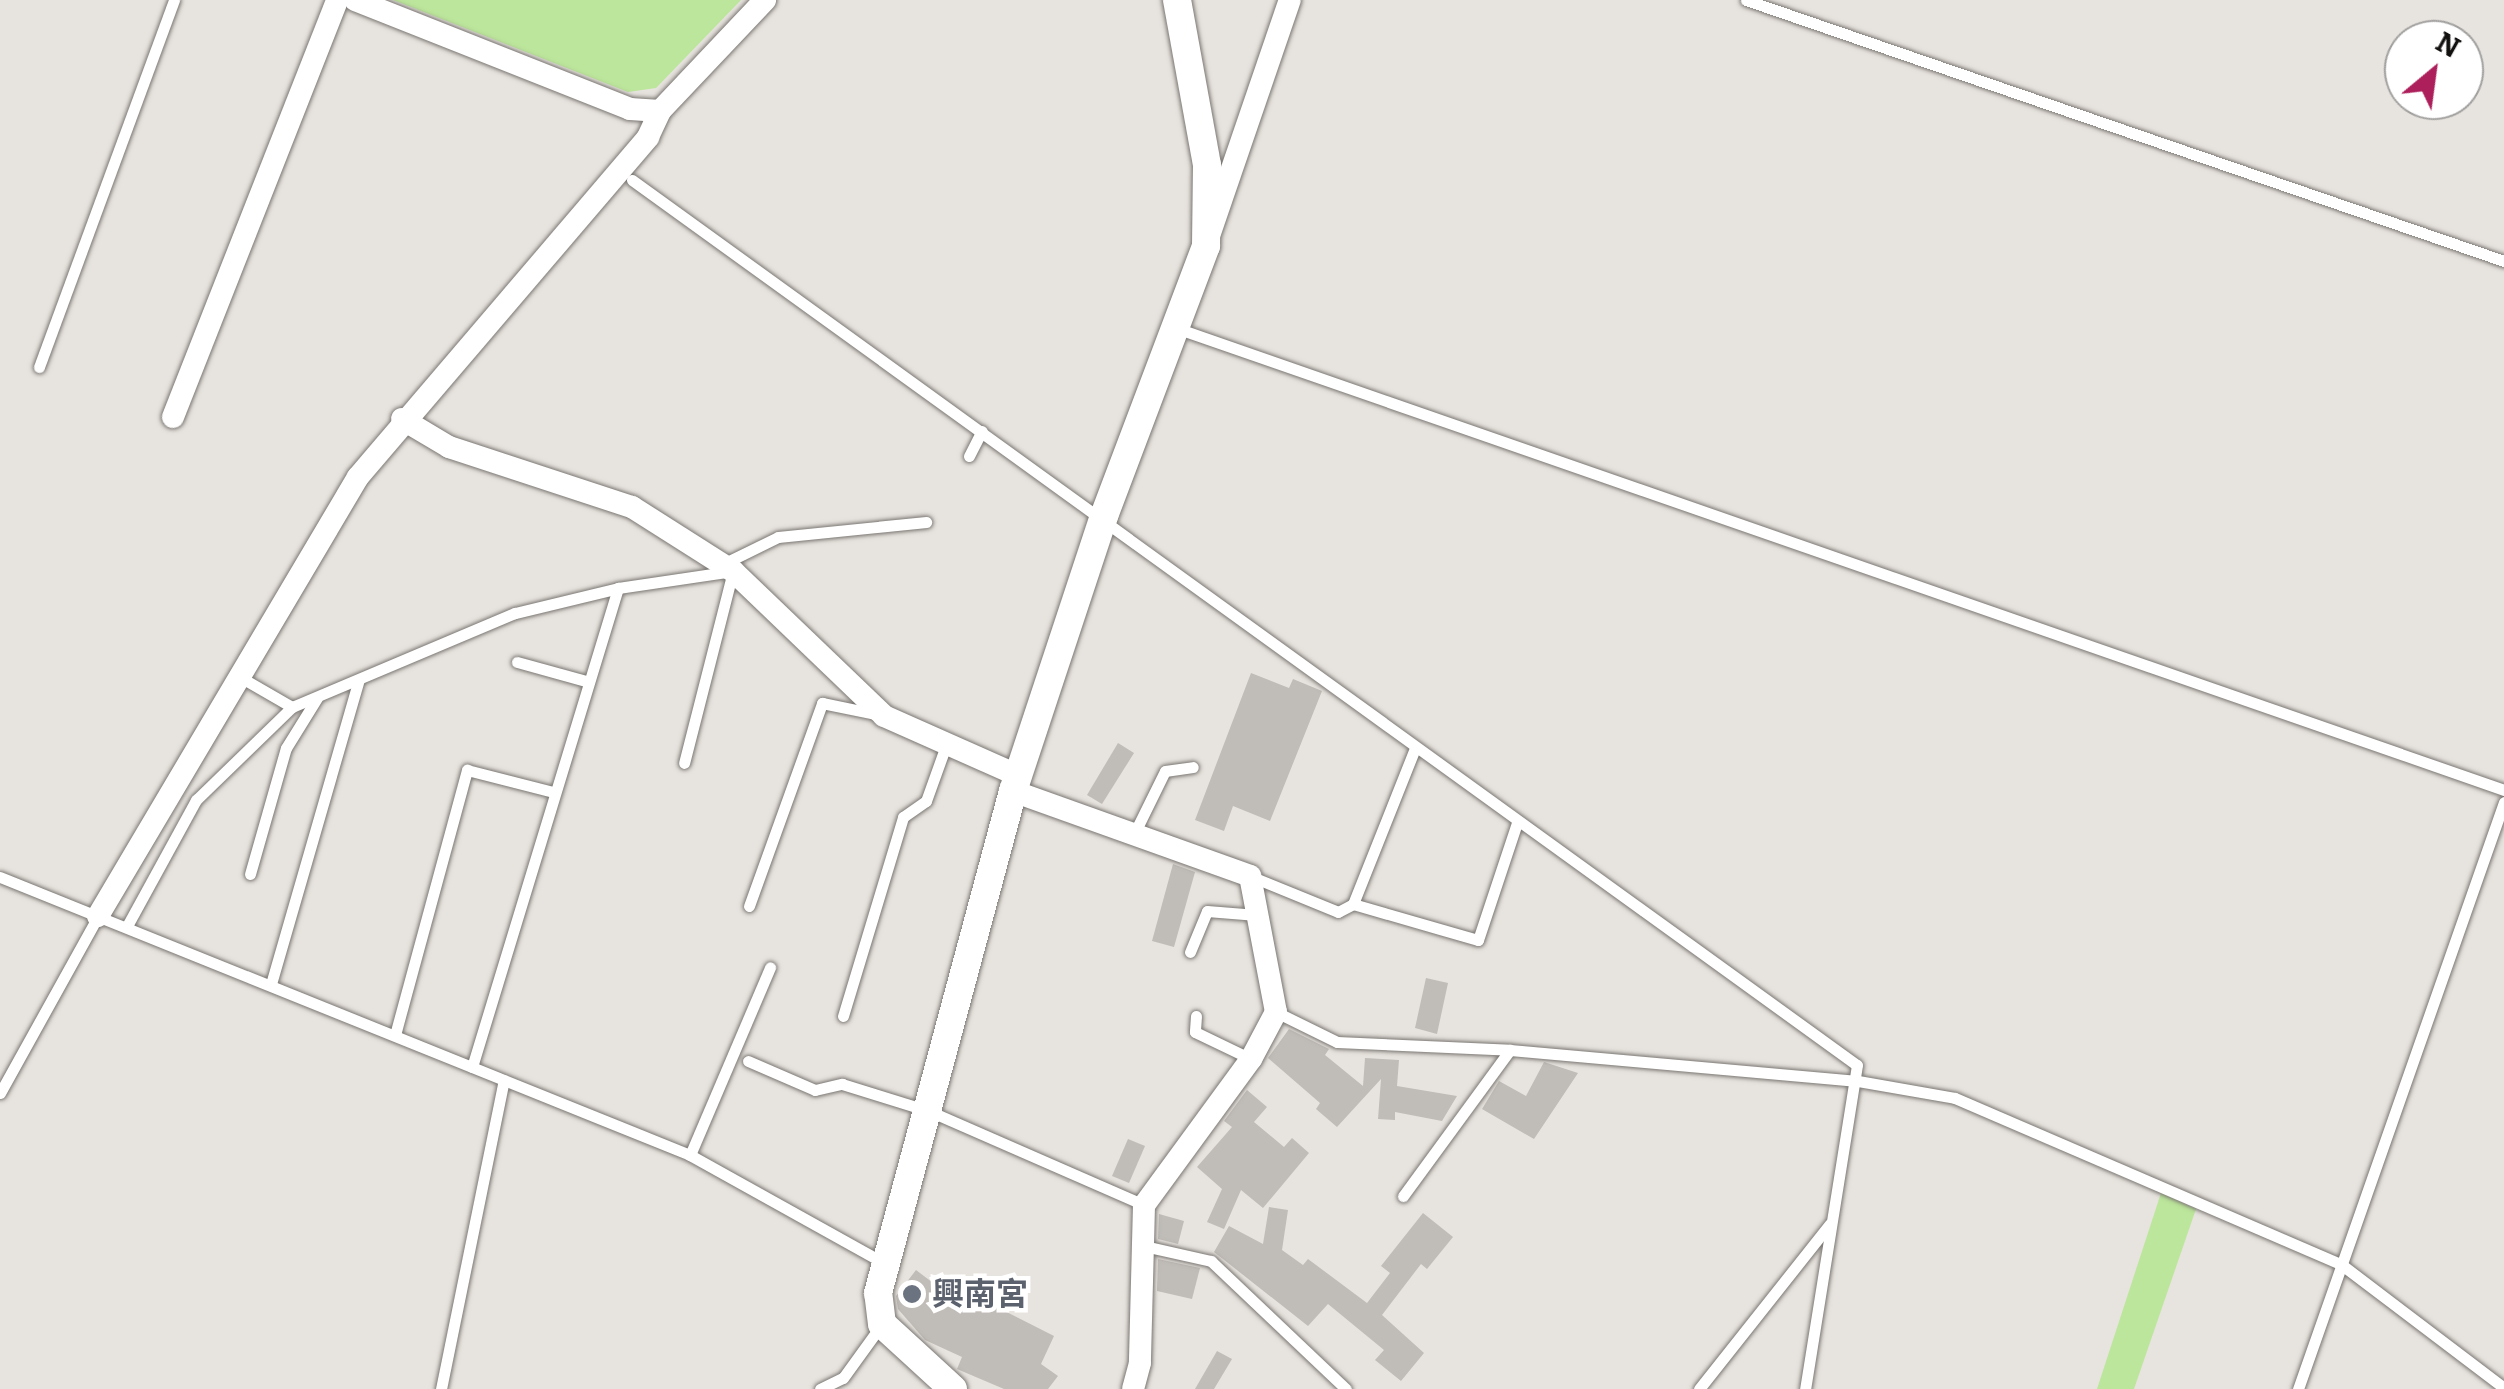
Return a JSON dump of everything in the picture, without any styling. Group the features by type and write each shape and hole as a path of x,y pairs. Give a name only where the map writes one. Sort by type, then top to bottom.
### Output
{"street":[{"path":"173,417 336,0"},
{"path":"354,0 630,109 660,111"},
{"path":"98,916 358,477 402,420 648,137 660,111 765,0"},
{"path":"1177,0 1208,166 1206,246"},
{"path":"953,1389 882,1324 877,1310 885,1264 1015,783 1104,516 1178,329 1290,0"},
{"path":"402,420 449,447 632,507 728,567 884,716 1015,783 1134,834 1250,876 1276,1012 1250,1059 1144,1205 1140,1363 1133,1389"}],"lane":[{"path":"39,367 174,0"},
{"path":"1746,0 2504,261"},
{"path":"632,180 1104,516 1517,823 1857,1064 1858,1081 1830,1224 1805,1389"},
{"path":"1178,329 2504,790"},
{"path":"968,456 982,432"},
{"path":"128,926 196,800 292,707 514,612 728,567 778,537 926,522"},
{"path":"684,763 728,567"},
{"path":"472,1066 586,682 618,588"},
{"path":"517,662 586,682"},
{"path":"240,677 292,707"},
{"path":"271,984 359,680"},
{"path":"250,874 286,748 317,698"},
{"path":"749,906 822,703 884,716"},
{"path":"843,1016 902,817 926,801 945,748"},
{"path":"1250,876 1338,912 1353,904 1415,748"},
{"path":"1134,834 1164,771 1193,767"},
{"path":"394,1035 467,770 553,792"},
{"path":"2298,1389 2504,802"},
{"path":"1353,904 1478,940 1517,823"},
{"path":"0,877 690,1155 885,1264"},
{"path":"1190,952 1207,910 1256,916"},
{"path":"0,1093 98,916"},
{"path":"690,1155 770,967"},
{"path":"1276,1012 1337,1042 1510,1050 1858,1081 1955,1098 2342,1265 2504,1388"},
{"path":"1196,1016 1195,1032 1250,1059"},
{"path":"1403,1196 1510,1050"},
{"path":"748,1061 816,1090 842,1084 928,1111 1144,1205"},
{"path":"441,1389 504,1080"},
{"path":"1699,1389 1830,1224"},
{"path":"1140,1245 1211,1261 1346,1389"},
{"path":"820,1389 843,1378 882,1324"}],"green space":[{"path":"393,0 741,0 656,88 628,92"},
{"path":"2161,1193 2196,1209 2134,1389 2097,1389"}],"building":[{"path":"1251,673 1289,688 1293,679 1322,691 1270,821 1233,806 1224,831 1195,820"},
{"path":"1118,743 1134,753 1102,804 1087,795"},
{"path":"1173,864 1195,872 1174,947 1152,941"},
{"path":"1426,978 1448,983 1437,1034 1415,1028"},
{"path":"1289,1029 1329,1049 1325,1055 1363,1086 1365,1058 1399,1060 1397,1086 1457,1096 1442,1121 1395,1112 1395,1120 1378,1119 1381,1079 1337,1127 1316,1109 1320,1103 1268,1058"},
{"path":"1544,1062 1578,1073 1534,1139 1482,1109 1499,1081 1526,1096"},
{"path":"1247,1090 1267,1107 1254,1122 1284,1147 1292,1138 1309,1153 1263,1208 1241,1190 1224,1229 1207,1222 1222,1189 1197,1167 1232,1127 1224,1121"},
{"path":"1128,1139 1145,1146 1129,1183 1112,1176"},
{"path":"1269,1207 1288,1210 1282,1250 1303,1265 1308,1259 1367,1303 1390,1273 1381,1266 1423,1213 1453,1237 1427,1269 1421,1264 1382,1315 1424,1353 1401,1381 1375,1360 1384,1350 1328,1304 1308,1326 1214,1252 1229,1226 1263,1244"},
{"path":"1159,1214 1184,1221 1178,1244 1158,1239"},
{"path":"1158,1259 1200,1268 1192,1299 1157,1291"},
{"path":"916,1270 949,1295 953,1285 1054,1336 1041,1364 1058,1376 1048,1389 1004,1389 957,1369 962,1357 925,1340 898,1309 896,1296"},
{"path":"1217,1351 1232,1359 1214,1389 1195,1389"}],"place":[{"name":"興南宮","path":"912,1294"}]}
